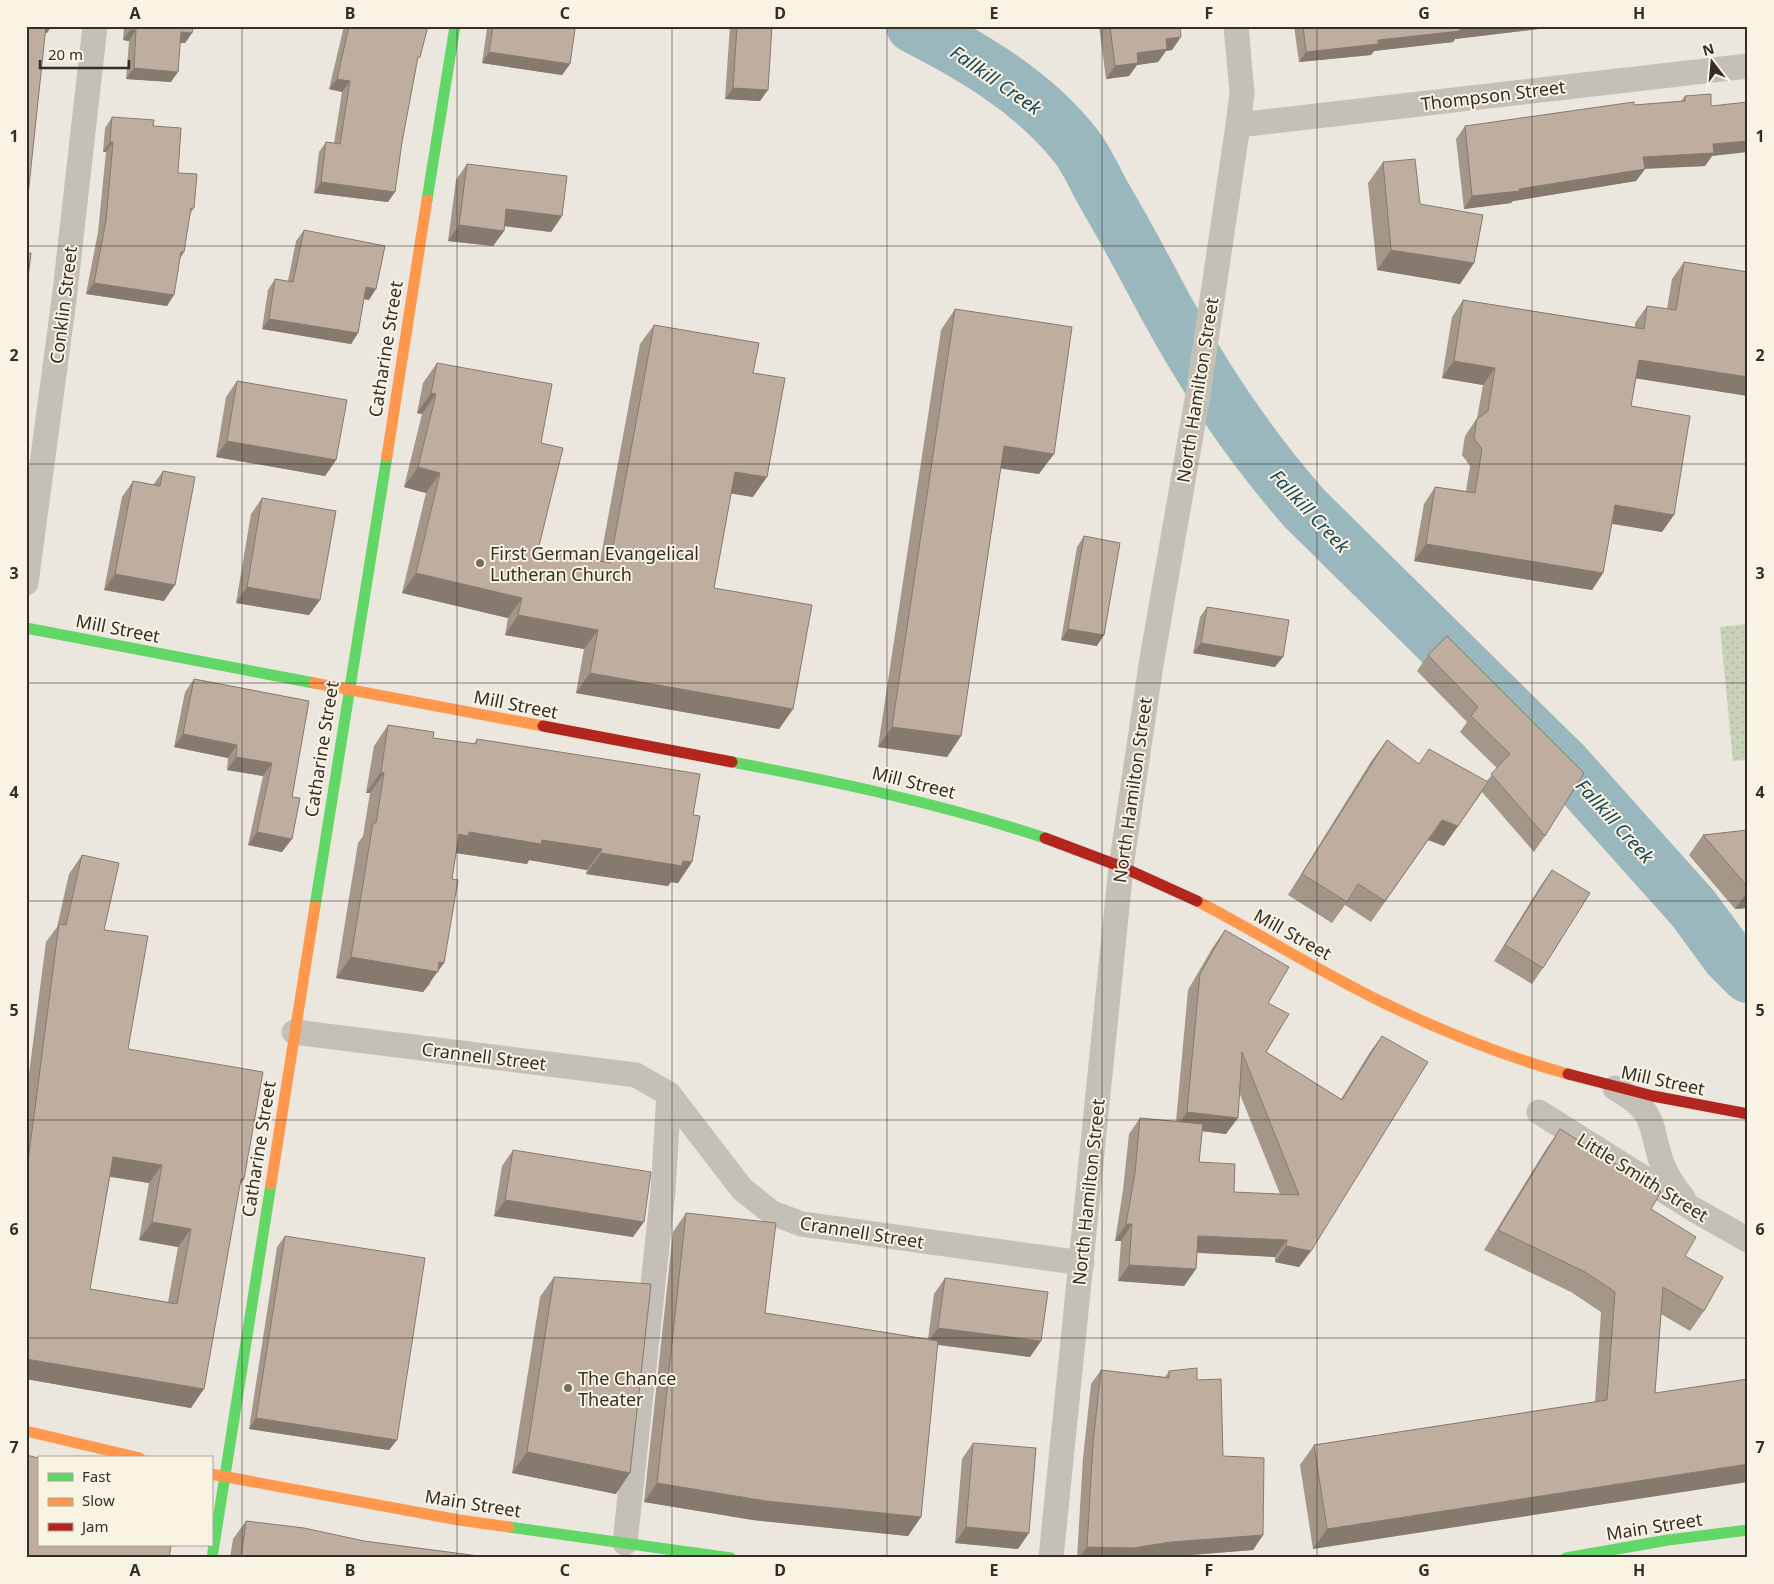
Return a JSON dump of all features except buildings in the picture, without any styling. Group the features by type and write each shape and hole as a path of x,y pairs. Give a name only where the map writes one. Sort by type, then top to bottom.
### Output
{"main road":[{"name":"Catharine Street","path":"212,1558 348,690 455,26"},
{"name":"Mill Street","path":"26,628 906,796 1009,826 1121,867 1203,904 1340,980 1437,1028 1538,1066 1615,1088 1697,1106 1748,1114"},
{"path":"26,1431 132,1456"},
{"name":"Main Street","path":"212,1474 459,1520 731,1558"},
{"name":"Main Street","path":"1566,1558 1668,1540 1748,1530"}],"street":[{"name":"Conklin Street","path":"26,583 63,310 95,26"},
{"name":"North Hamilton Street","path":"1051,1558 1121,867 1151,665 1198,394 1242,93 1236,26"},
{"name":"Thompson Street","path":"1238,125 1748,66"},
{"name":"Crannell Street","path":"294,1032 636,1075 668,1094 742,1189 772,1213 802,1224 1082,1263"},
{"path":"1615,1088 1640,1106 1650,1118 1667,1175 1693,1209"},
{"path":"625,1543 663,1191 668,1094"},
{"name":"Little Smith Street","path":"1539,1112 1693,1209 1748,1240"}],"green space":[{"path":"1748,624 1748,760 1733,761 1720,627"}],"waterway":[{"name":"Fallkill Creek","path":"913,26 958,50 1001,77 1042,109 1060,127 1084,157 1195,358 1229,411 1285,486 1305,509 1565,765 1693,908 1729,957 1748,976"}],"traffic: fast":[{"path":"427,200 455,26"},
{"path":"315,906 387,456"},
{"path":"26,628 314,683"},
{"path":"732,762 929,804 1045,838"},
{"path":"212,1558 271,1184"},
{"path":"509,1527 731,1558"},
{"path":"1566,1558 1668,1540 1748,1530"}],"traffic: slow":[{"path":"387,456 427,200"},
{"path":"314,683 543,726"},
{"path":"1197,901 1334,977 1403,1012 1449,1033 1496,1051 1568,1074"},
{"path":"271,1184 315,906"},
{"path":"26,1431 132,1456"},
{"path":"212,1474 459,1520 509,1527"}],"traffic: jam":[{"path":"543,726 732,762"},
{"path":"1045,838 1122,867 1197,901"},
{"path":"1568,1074 1653,1096 1748,1114"}],"place":[{"name":"First German Evangelical Lutheran Church","path":"480,563"},
{"name":"The Chance Theater","path":"568,1388"}]}
